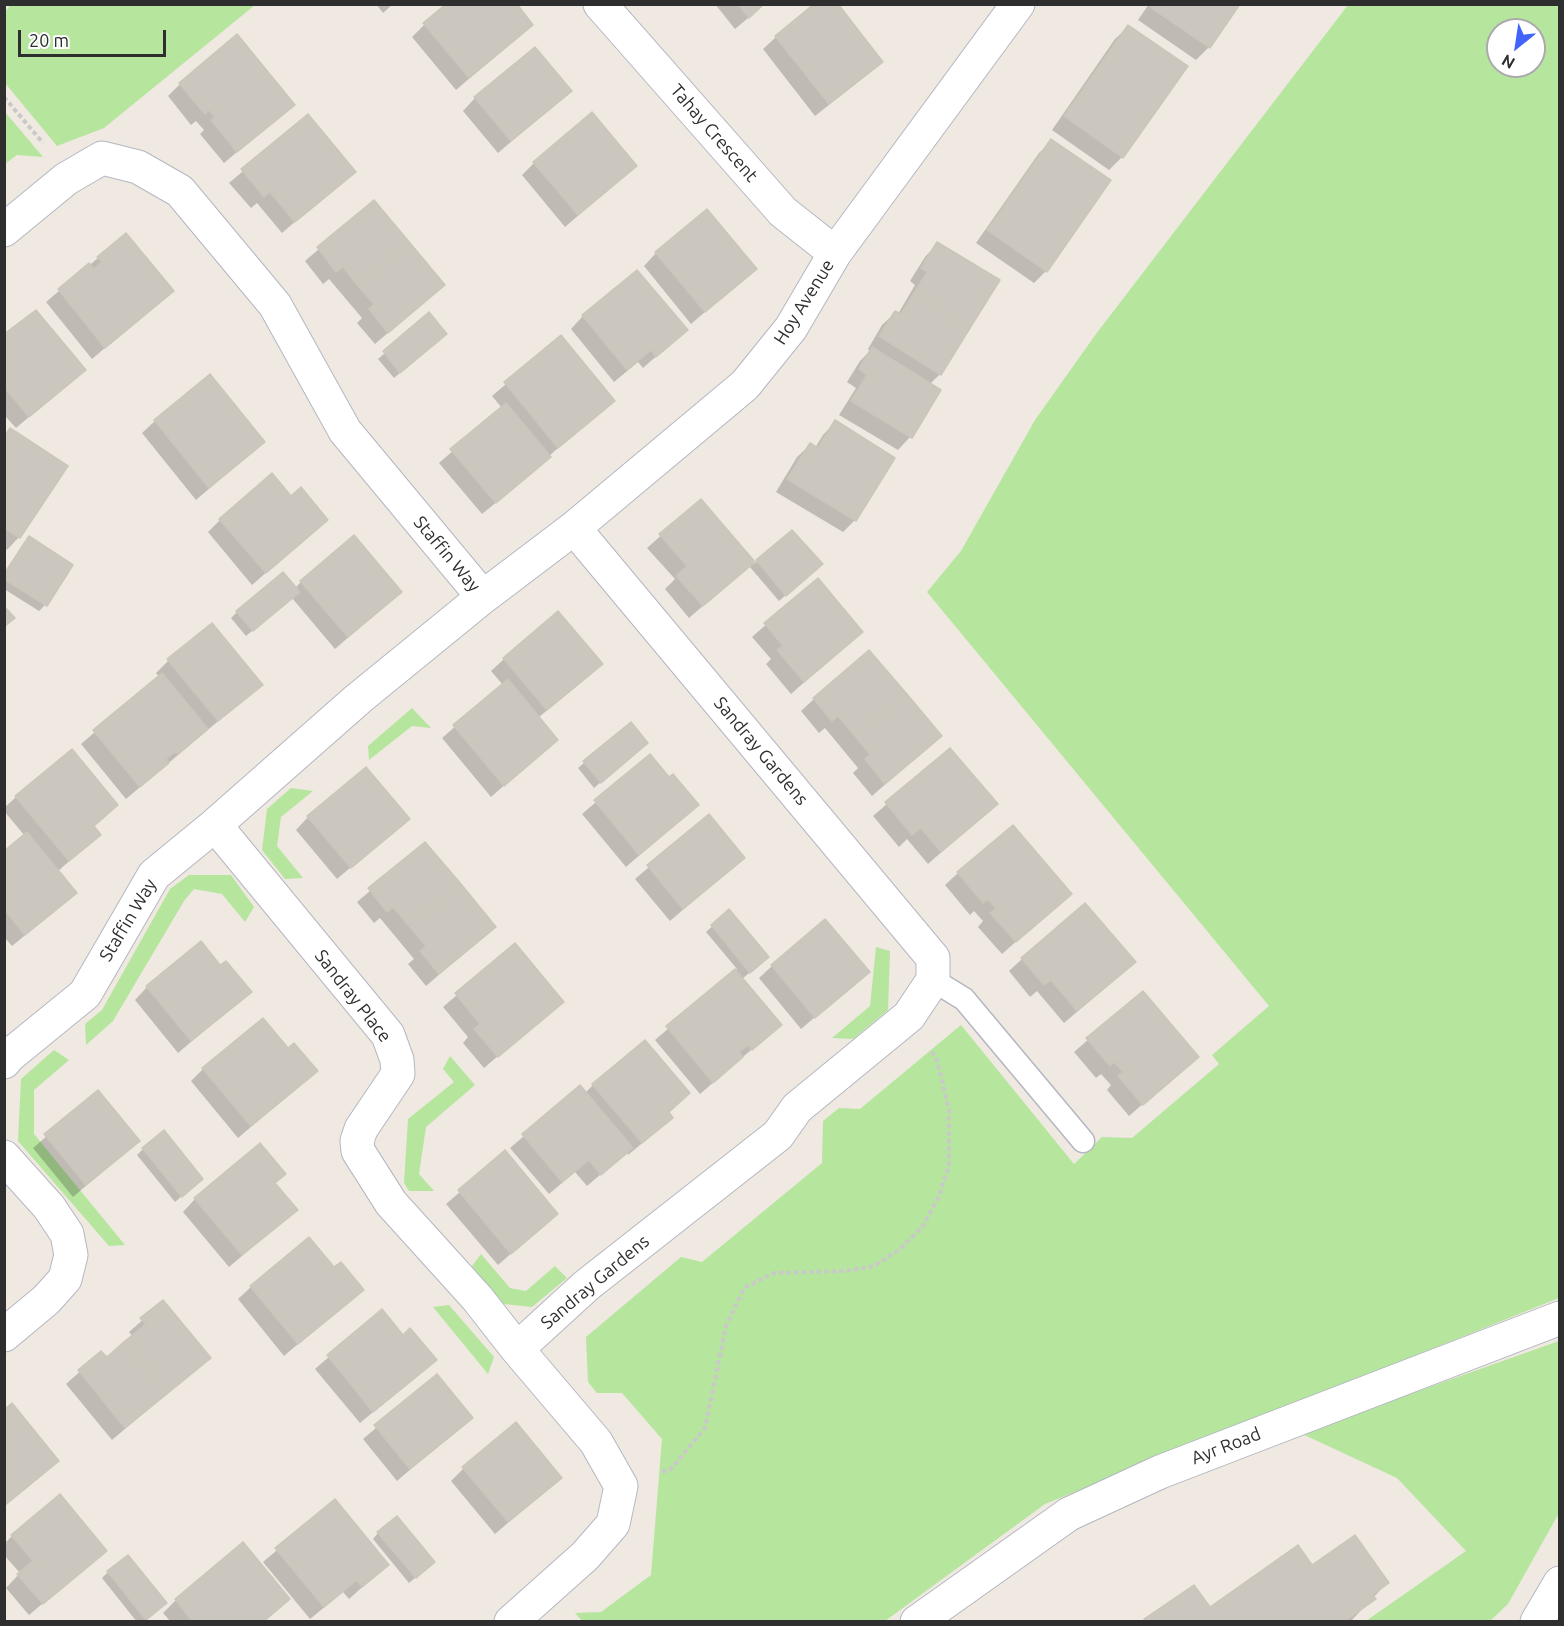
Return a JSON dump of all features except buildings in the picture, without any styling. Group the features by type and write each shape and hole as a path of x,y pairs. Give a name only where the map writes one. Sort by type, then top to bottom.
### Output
{"street":[{"name":"Tahay Crescent","path":"600,4 783,212 835,253"},
{"name":"Hoy Avenue","path":"483,597 574,528 745,385 791,328 835,253 1018,4"},
{"name":"Staffin Way","path":"4,230 71,176 102,158 138,167 180,191 275,305 345,431 483,597 358,699 215,825 154,875 85,994 4,1062"},
{"name":"Sandray Gardens","path":"517,1349 587,1285 778,1135 798,1108 909,1016 933,980 933,957 574,528"},
{"name":"Sandray Place","path":"215,825 388,1035 397,1060 398,1074 361,1129 357,1141 358,1151 391,1203 477,1298 517,1349"},
{"path":"4,1157 49,1207 67,1234 71,1256 65,1279 46,1300 4,1335"},
{"name":"Ayr Road","path":"917,1622 1069,1514 1160,1472 1560,1318"},
{"path":"511,1622 585,1556 613,1524 621,1485 596,1442 517,1349"},
{"path":"1537,1622 1560,1583"}],"lane":[{"path":"933,980 964,999 1083,1141"}],"path":[{"path":"4,97 71,176"},
{"path":"621,1485 671,1468 705,1428 726,1326 744,1288 774,1273 846,1271 874,1266 900,1249 923,1226 938,1198 948,1166 949,1110 937,1060 909,1016"}],"green space":[{"path":"11,4 255,5 104,128 57,146 5,83 5,12"},
{"path":"1348,5 1559,5 1559,1298 1045,1504 885,1621 583,1622 575,1613 601,1612 651,1575 662,1439 622,1393 597,1393 588,1382 586,1337 681,1257 702,1262 822,1163 823,1121 839,1108 860,1109 961,1025 1074,1164 1102,1137 1132,1138 1219,1064 1212,1055 1269,1006 927,592 961,551 1035,420 1096,334"},
{"path":"4,112 43,157 17,155 5,164"},
{"path":"412,708 431,728 412,726 369,760 368,746"},
{"path":"291,788 313,791 281,817 277,846 303,878 285,879 262,850 267,809"},
{"path":"189,875 231,875 254,907 245,922 222,894 194,889 184,901 113,1021 86,1045 85,1024 102,1010 170,889"},
{"path":"876,947 890,951 888,1010 853,1039 832,1038 870,1006"},
{"path":"54,1050 69,1060 34,1090 34,1134 125,1245 109,1246 18,1141 21,1079"},
{"path":"450,1056 475,1085 426,1127 419,1174 434,1191 409,1191 404,1183 408,1119 454,1082 443,1069"},
{"path":"481,1254 510,1288 526,1291 555,1266 567,1278 532,1307 504,1304 472,1266"},
{"path":"449,1305 494,1357 488,1374 433,1307"},
{"path":"1559,1341 1559,1513 1508,1604 1490,1621 1366,1621 1466,1551 1397,1478 1300,1433"}]}
